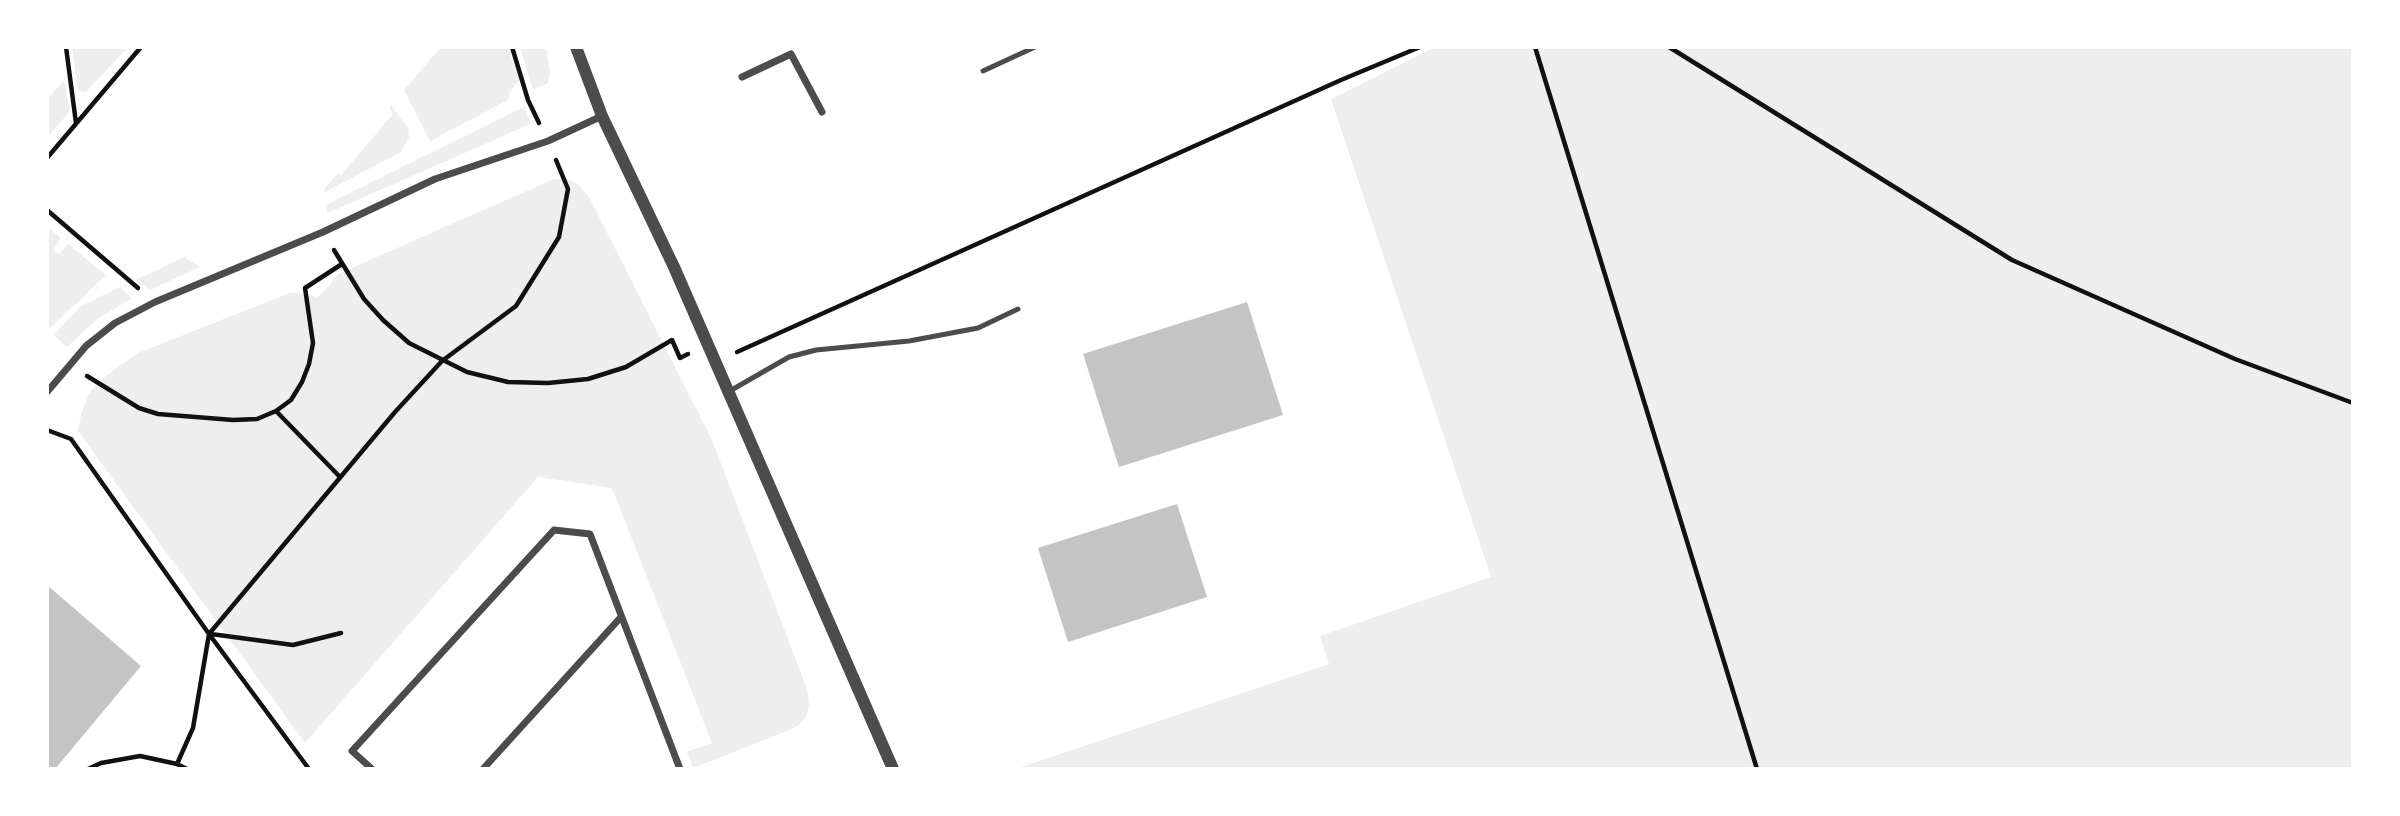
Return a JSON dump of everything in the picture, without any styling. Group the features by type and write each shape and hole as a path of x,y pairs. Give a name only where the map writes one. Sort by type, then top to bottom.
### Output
{"street":[{"path":"576,47 602,116 674,267 890,768"},
{"path":"742,77 789,50 822,113"},
{"path":"47,392 86,346 115,323 155,302 323,232 435,179 548,141 602,116"},
{"path":"372,769 352,751 554,530 590,534 680,769"},
{"path":"483,769 621,617"}],"lane":[{"path":"983,71 1035,47"},
{"path":"729,392 789,357 816,349 909,341 978,328 1018,309"}],"path":[{"path":"66,47 76,124"},
{"path":"47,158 141,47"},
{"path":"177,764 193,728 209,634 442,360 516,306 559,237 568,189 528,100 513,47"},
{"path":"715,362 1420,47"},
{"path":"1535,47 1758,769"},
{"path":"1669,47 2012,260 2235,359 2353,403"},
{"path":"47,210 155,302"},
{"path":"323,232 364,299 383,320 409,344 467,372 508,382 548,383 588,379 626,367 672,340 680,358 708,345"},
{"path":"71,364 119,397 158,414 233,420 257,419 276,411 291,400 302,382 309,365 313,343 305,288 342,264"},
{"path":"276,411 340,477"},
{"path":"47,430 71,439 209,634 309,769"},
{"path":"209,634 293,645 341,633"},
{"path":"88,769 101,762 140,756 177,764 187,769"}],"shaded area":[{"path":"72,47 128,47 86,92 78,91"},
{"path":"441,47 508,47 519,81 510,92 508,100 430,141 404,90"},
{"path":"520,47 546,47 550,72 548,83 533,90"},
{"path":"1435,47 2353,47 2353,769 1015,769 1329,664 1320,636 1491,577 1331,99"},
{"path":"64,80 70,111 47,138 47,100"},
{"path":"391,105 409,130 409,137 401,152 325,192 325,188 338,173 341,175 393,114 389,108"},
{"path":"525,106 530,124 328,213 326,211 328,204"},
{"path":"554,179 568,179 579,185 589,197 712,440 807,689 809,705 806,717 792,729 693,768 687,752 712,743 612,488 538,477 305,743 78,431 88,395 102,379 138,353 292,292 317,297 338,274"},
{"path":"47,227 61,238 53,250 59,254 68,244 106,275 47,331"},
{"path":"184,257 200,267 150,290 136,280"},
{"path":"120,287 132,298 96,320 67,347 54,335 81,306"}],"building":[{"path":"1247,302 1283,415 1119,467 1083,354"},
{"path":"1177,504 1207,597 1068,642 1038,548"},
{"path":"47,585 141,666 55,769 47,769"}]}
